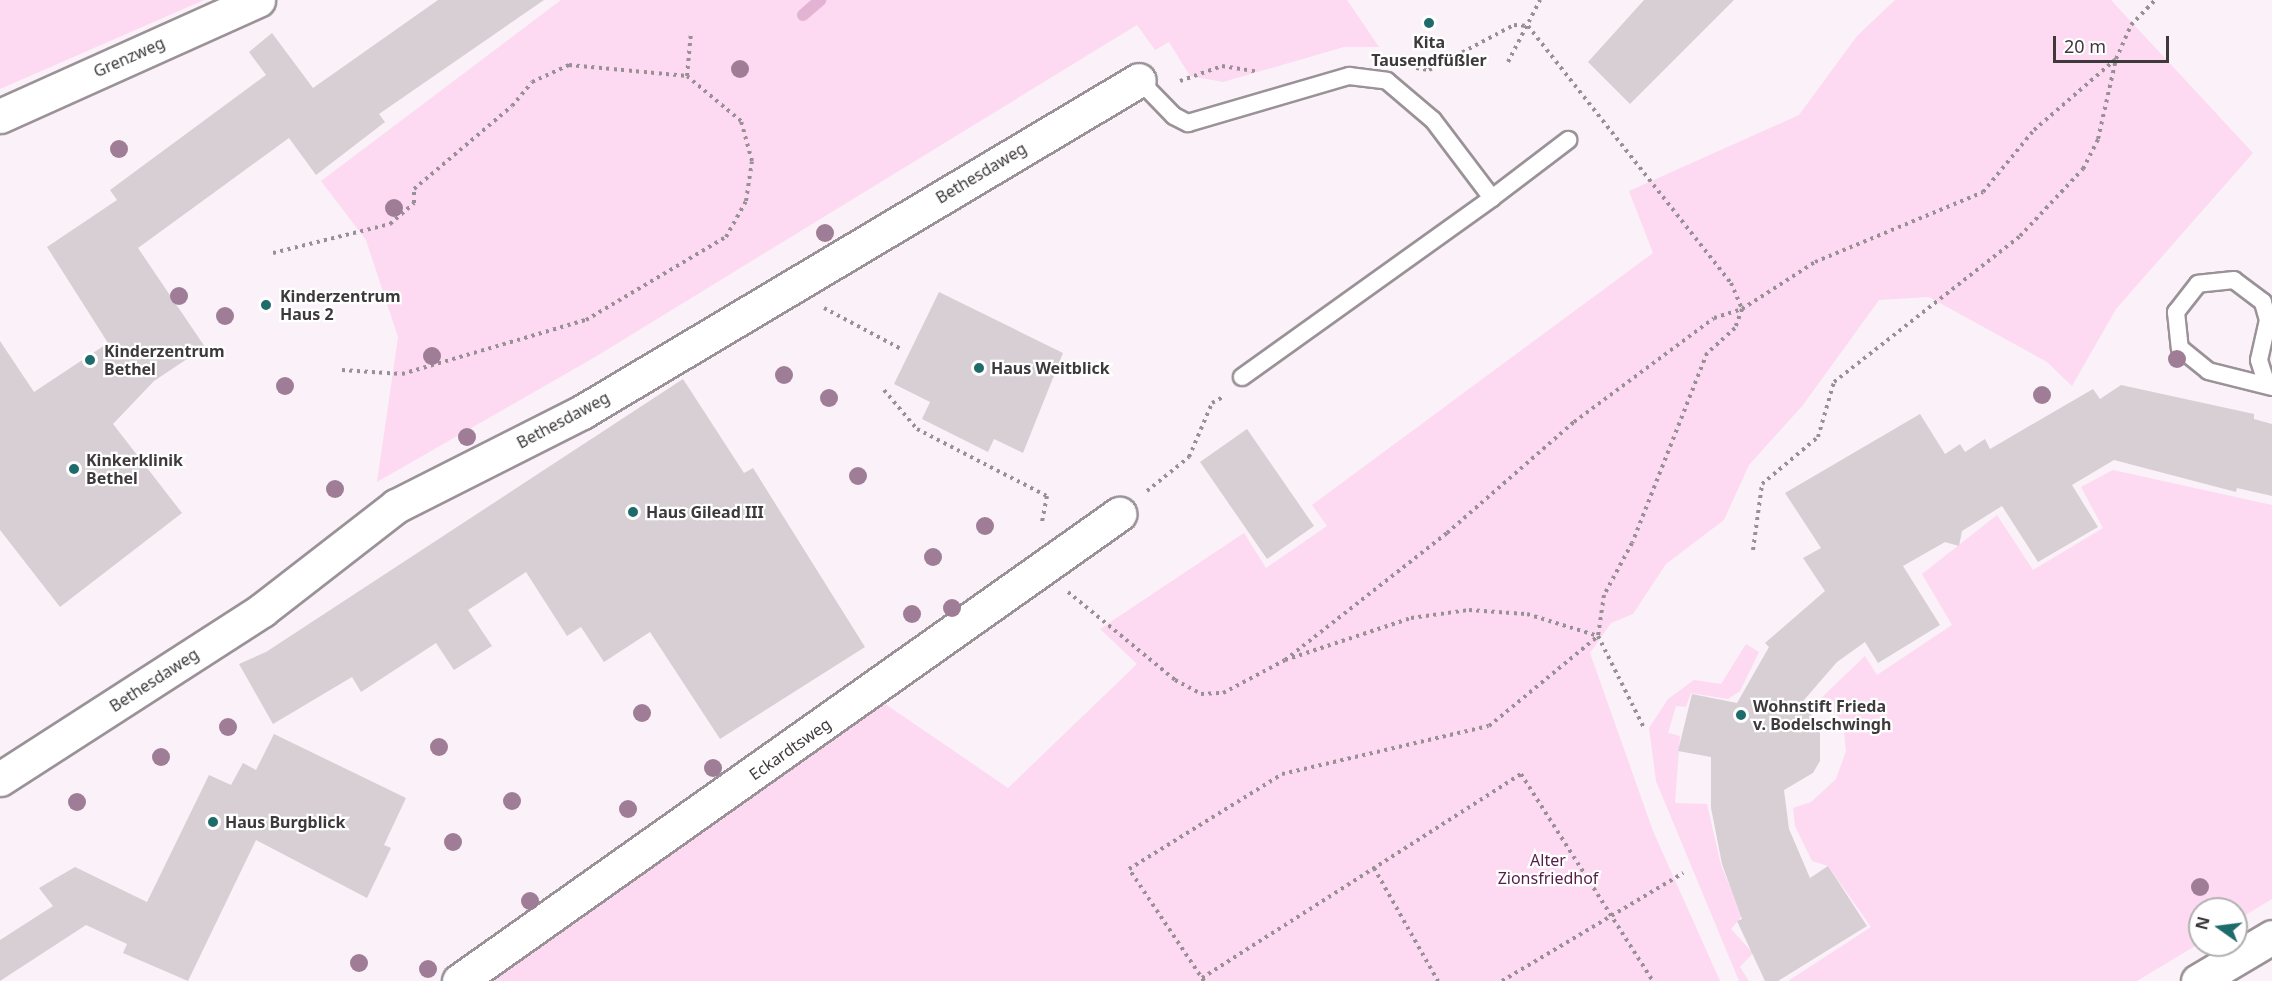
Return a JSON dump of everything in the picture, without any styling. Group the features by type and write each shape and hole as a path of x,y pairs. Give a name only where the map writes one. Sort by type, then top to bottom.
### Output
{"street":[{"name":"Grenzweg","path":"0,116 258,0"},
{"name":"Bethesdaweg","path":"0,779 262,610 396,506 582,412 1138,80"},
{"name":"Eckardtsweg","path":"459,981 1044,571 1119,514"},
{"path":"2198,981 2272,936"}],"lane":[{"path":"1138,80 1174,116 1188,123 1349,76 1387,81 1433,120 1492,198"},
{"path":"1242,378 1492,198 1568,140"},
{"path":"2234,280 2263,303 2268,320 2259,360 2269,386 2208,370 2180,348 2176,312 2198,284 2234,280"}],"path":[{"path":"1508,62 1540,0"},
{"path":"1754,550 1762,484 1818,436 1834,382 2020,236 2083,169 2098,139 2116,59 2131,25 2155,0"},
{"path":"1528,26 1731,283 1742,309 1735,328 1707,353 1632,543 1604,594 1598,636 1643,726"},
{"path":"687,76 691,32"},
{"path":"1285,660 1447,533 1574,422 1714,318 1742,309 1815,262 1983,192 2034,130 2116,59"},
{"path":"273,253 390,224 414,203 414,189 512,106 532,82 569,65 687,76 741,121 752,160 746,201 726,237 586,320 402,374 342,370"},
{"path":"1176,83 1222,66 1261,73 1267,81"},
{"path":"786,289 903,350"},
{"path":"1119,514 1189,457 1212,403 1242,378"},
{"path":"884,390 917,429 1047,496 1038,542 1044,571 1175,680 1201,694 1223,693 1285,660 1411,618 1468,610 1527,614 1598,636"},
{"path":"1598,636 1489,726 1282,774 1130,869 1203,979 1521,774 1612,912 1653,981"},
{"path":"1374,868 1438,981"},
{"path":"1502,981 1612,912 1683,873"}],"green space":[{"path":"0,0 204,0 0,89"},
{"path":"561,0 1347,0 1379,47 1344,47 1223,82 1190,76 1169,42 1155,50 1137,25 595,357 377,482 398,337 366,240 321,181"},
{"name":"Alter Zionsfriedhof","path":"1895,0 2111,0 2253,153 2116,309 2072,386 2047,362 1929,297 1879,300 1803,405 1749,465 1724,520 1666,564 1633,614 1611,623 1590,653 1653,831 1720,981 473,981 878,699 1008,788 1137,664 1100,629 1244,533 1266,568 1327,526 1312,505 1653,253 1629,191 1799,115 1857,36"},
{"path":"2113,470 2272,505 2272,899 2248,914 2248,897 2188,897 2188,950 2137,981 1788,981 1871,927 1828,866 1812,861 1795,826 1793,808 1811,802 1836,779 1846,751 1843,721 1819,700 1865,656 1877,675 1952,625 1922,574 1997,515 2033,570 2103,528 2081,487"},
{"path":"1746,644 1759,652 1740,691 1728,699 1691,693 1686,707 1676,706 1668,733 1680,736 1675,803 1707,804 1721,865 1742,916 1731,929 1753,953 1740,967 1749,981 1739,981 1656,781 1649,728 1668,699 1694,680 1721,684"}],"building":[{"path":"438,0 544,0 379,114 385,122 316,175 289,138 138,248 205,347 154,381 113,424 182,513 60,607 0,530 0,341 34,392 108,343 47,247 117,200 110,190 266,75 249,52 272,33 313,88"},
{"path":"1644,0 1734,0 1630,104 1588,62"},
{"name":"Haus Weitblick","path":"939,292 1063,353 1023,453 994,439 988,452 922,419 930,402 894,384"},
{"path":"683,379 744,473 753,468 865,647 720,739 650,632 604,662 581,627 567,636 526,572 468,610 492,646 454,670 436,643 361,692 352,677 273,724 239,664 266,652"},
{"path":"2121,385 2254,414 2254,419 2272,424 2272,496 2237,488 2236,492 2114,460 2072,485 2098,527 2038,562 2002,506 1962,531 1959,546 1945,542 1903,566 1940,625 1878,663 1865,642 1837,662 1804,700 1820,733 1820,761 1813,773 1784,790 1789,829 1810,878 1828,866 1867,926 1778,981 1765,981 1737,921 1742,919 1722,864 1711,808 1711,757 1678,751 1692,694 1737,703 1769,647 1765,643 1825,591 1803,558 1821,548 1785,493 1920,414 1945,454 1960,444 1965,452 1985,439 1990,449 2093,389 2100,399"},
{"path":"1247,429 1314,526 1267,559 1200,462"},
{"path":"274,734 406,798 384,845 391,848 367,898 256,840 188,981 123,953 127,944 86,925 0,981 0,940 53,906 39,888 75,867 147,902 209,775 231,785 243,763 256,770"}],"waterway":[{"path":"803,15 820,0"}],"place":[{"name":"Kita Tausendfüßler","path":"1429,23"},
{"name":"Kinderzentrum Haus 2","path":"266,305"},
{"name":"Kinderzentrum Bethel","path":"90,360"},
{"name":"Haus Weitblick","path":"979,368"},
{"name":"Kinkerklinik Bethel","path":"74,469"},
{"name":"Haus Gilead III","path":"633,512"},
{"name":"Wohnstift Frieda v. Bodelschwingh","path":"1741,715"},
{"name":"Haus Burgblick","path":"213,822"}]}
